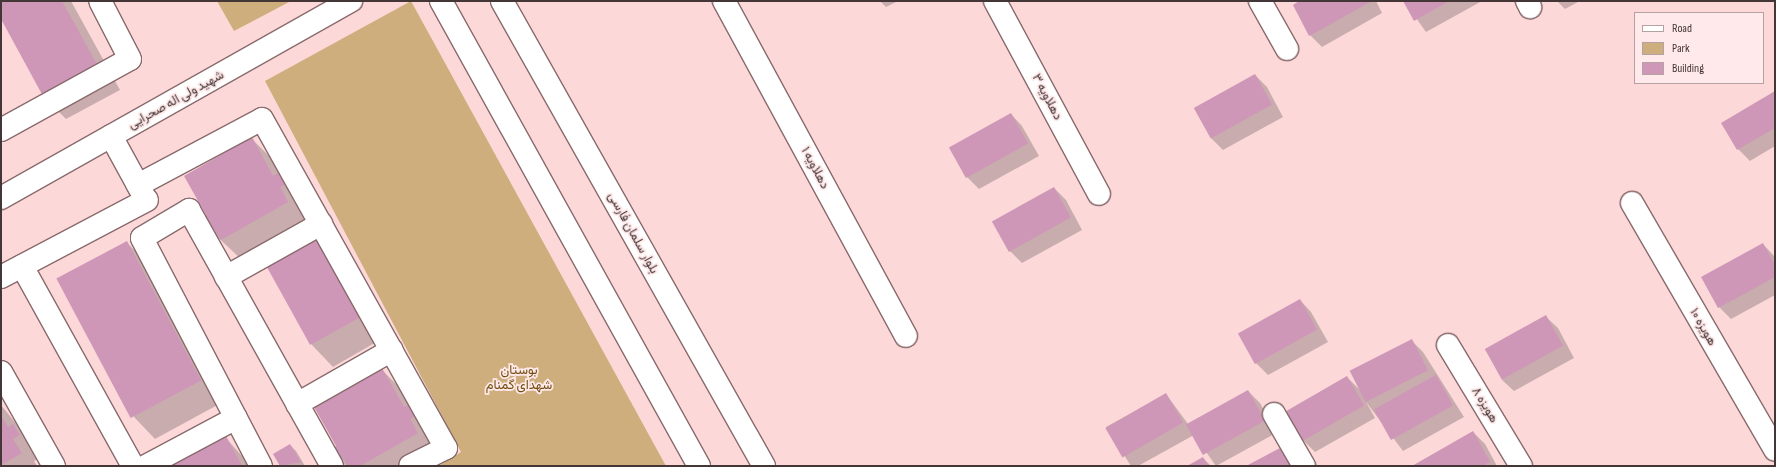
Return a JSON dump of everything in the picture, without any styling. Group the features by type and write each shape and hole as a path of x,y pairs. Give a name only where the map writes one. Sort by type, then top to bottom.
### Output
{"street":[{"path":"1,130 130,60 100,1"},
{"name":"شهید ولی اله صحرایی","path":"1,198 351,1"},
{"path":"441,1 699,466"},
{"name":"بلوار سلمان فارسی","path":"502,1 764,466"},
{"name":"دهلاویه ۱","path":"724,1 906,336"},
{"name":"دهلاویه ۳","path":"996,1 1099,194"},
{"path":"1260,1 1287,49"},
{"path":"1,277 22,266 262,119 446,448 410,466"},
{"path":"111,136 161,226"},
{"name":"هویزه ۱۰","path":"1632,204 1775,450"},
{"path":"260,466 142,238 189,210 332,466"},
{"path":"226,277 321,224"},
{"path":"22,266 134,466"},
{"name":"هویزه ۸","path":"1448,345 1521,466"},
{"path":"297,404 392,350"},
{"path":"1,372 54,466"},
{"path":"1274,414 1304,466"},
{"path":"146,466 236,418"}],"green space":[{"path":"217,1 291,1 234,31"},
{"name":"بوستان شهدای گمنام","path":"411,1 666,466 439,466 461,452 265,81"}],"building":[{"path":"1,1 62,1 99,68 44,98 1,19"},
{"path":"1299,1 1372,1 1309,36 1293,5"},
{"path":"1403,1 1449,1 1414,21"},
{"path":"1255,74 1272,105 1211,139 1194,108"},
{"path":"1775,91 1775,128 1737,150 1721,123"},
{"path":"1011,113 1028,144 966,178 949,147"},
{"path":"252,137 273,176 280,172 286,184 280,187 288,202 221,240 212,226 208,228 202,217 206,215 184,176"},
{"path":"1054,187 1071,218 1009,252 992,221"},
{"path":"315,228 363,315 310,345 262,258"},
{"path":"127,241 201,381 131,418 56,279"},
{"path":"1763,243 1775,265 1775,277 1718,308 1701,277"},
{"path":"1300,299 1317,330 1255,364 1238,333"},
{"path":"1546,315 1563,346 1502,380 1485,349"},
{"path":"1412,339 1428,370 1366,402 1350,371"},
{"path":"382,368 404,407 410,404 416,415 410,419 418,433 360,466 348,466 342,457 338,460 332,449 336,446 314,407"},
{"path":"1436,375 1453,406 1391,440 1374,409"},
{"path":"1347,376 1364,405 1303,441 1286,412"},
{"path":"1248,390 1265,421 1203,455 1186,424"},
{"path":"1166,393 1183,422 1122,457 1105,428"},
{"path":"1,416 8,427 13,424 20,435 13,439 22,453 1,465"},
{"path":"1473,431 1490,462 1483,466 1412,466"},
{"path":"226,436 242,466 169,466"},
{"path":"290,444 301,462 280,466 273,454"},
{"path":"1282,447 1292,466 1246,466"},
{"path":"1203,457 1208,466 1187,466"}]}
